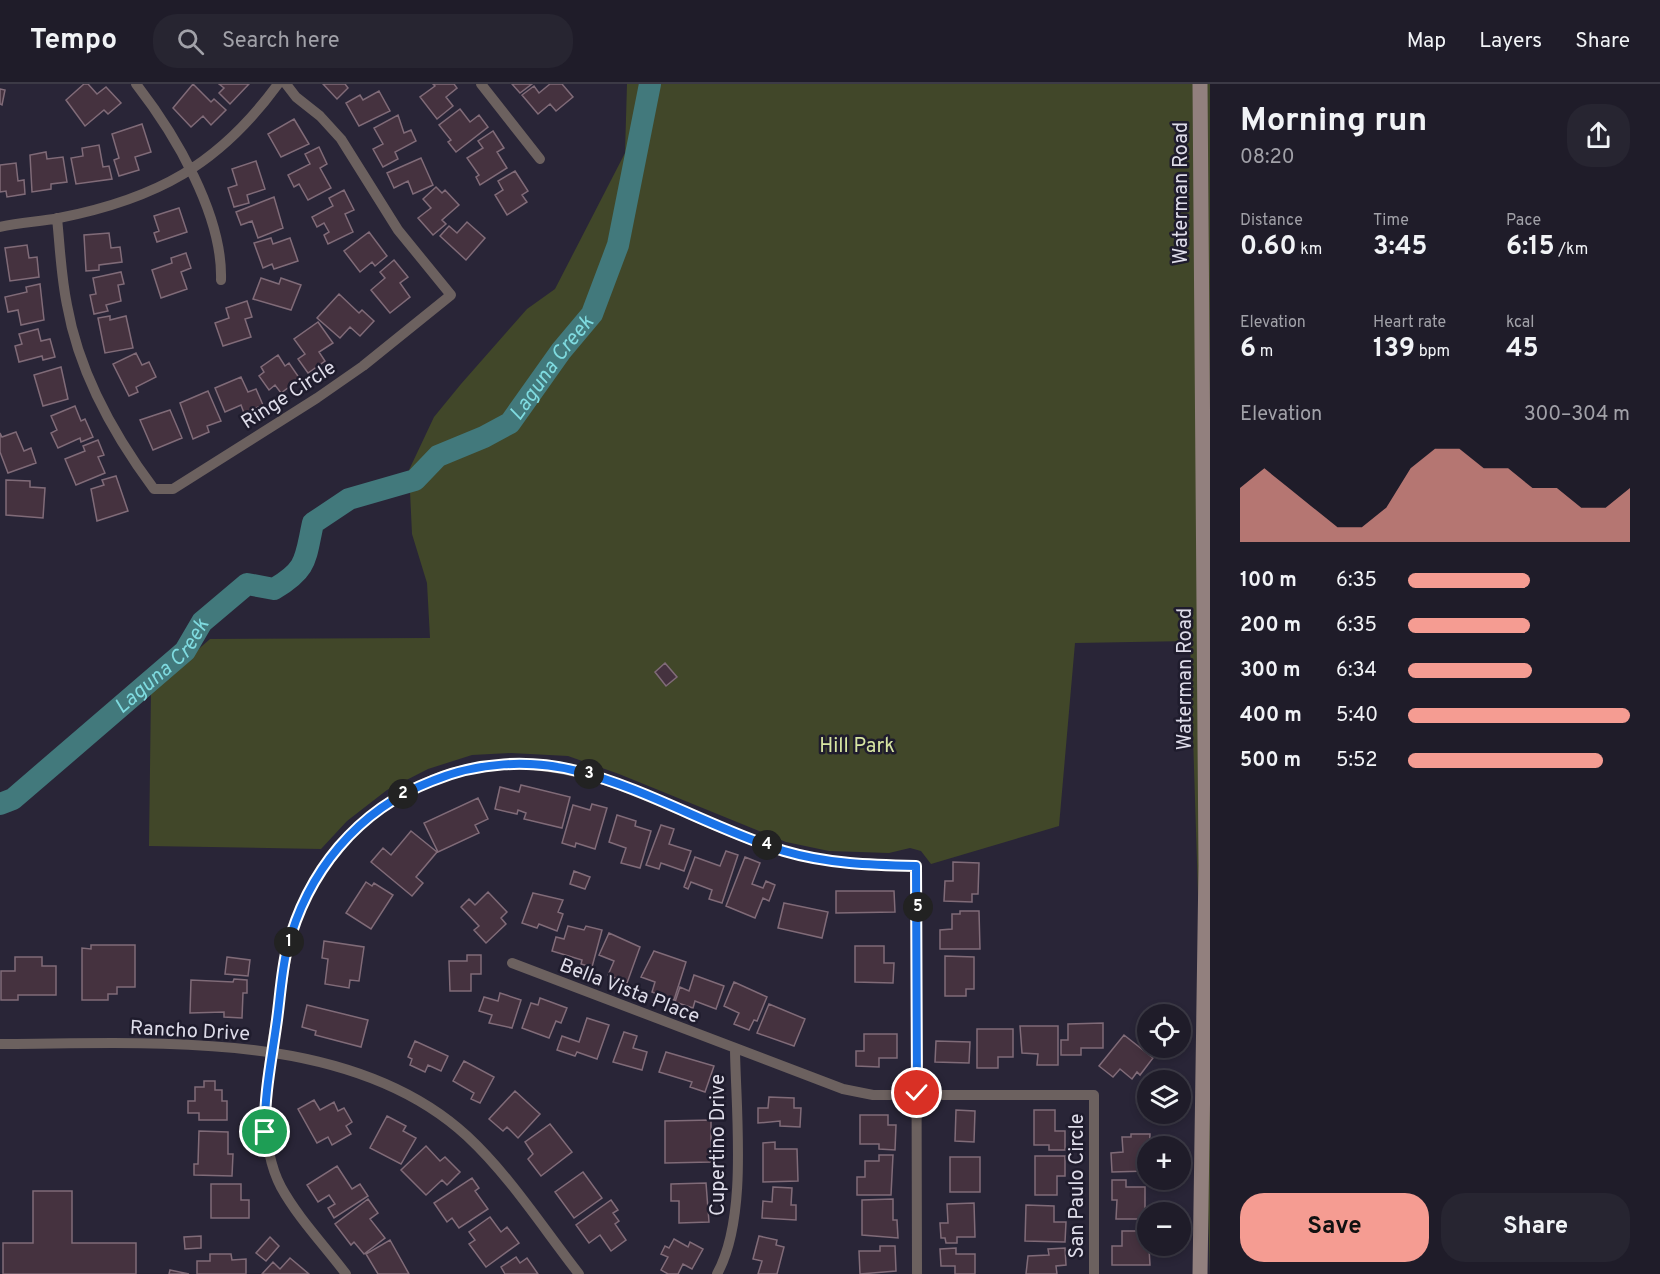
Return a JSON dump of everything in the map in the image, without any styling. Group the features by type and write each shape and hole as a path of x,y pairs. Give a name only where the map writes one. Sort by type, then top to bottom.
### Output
{"main road":[{"name":"Waterman Road","path":"1200,84 1206,866 1200,1274"}],"street":[{"path":"135,84 191,171 218,234 222,261 221,280"},
{"path":"0,226 57,218 129,200 191,171 235,136 257,113 278,84"},
{"name":"Ringe Circle","path":"57,218 66,304 87,375 122,446 154,489 173,489 317,398 363,366 451,295 398,230 341,139 320,116 296,97 286,84"},
{"path":"481,84 540,159"},
{"path":"346,1274 289,1199 270,1160 265,1118 286,951 296,920 317,875 348,836 373,814 415,787 446,775 478,767 511,764 560,767 592,775 786,851 841,863 916,866 917,1274"},
{"name":"Bella Vista Place","path":"512,963 735,1050 843,1089 873,1095 917,1093"},
{"name":"Rancho Drive","path":"0,1044 199,1046 272,1054 337,1066 368,1076 413,1097 440,1115 489,1158 579,1274"},
{"name":"Cupertino Drive","path":"717,1274 729,1245 737,1203 735,1050"},
{"name":"San Paulo Circle","path":"917,1093 1094,1095 1094,1274"}],"green space":[{"name":"Hill Park","path":"627,84 1210,84 1210,1274 1190,641 1075,643 1059,826 931,864 921,851 910,848 889,853 829,851 786,842 619,774 568,756 511,753 472,755 428,769 387,790 347,821 321,849 149,846 151,691 210,639 430,638 427,583 412,534 409,470 434,417 527,309 555,289 625,153"}],"building":[{"path":"84,84 88,84 97,94 106,87 121,103 108,114 104,110 85,126 66,100"},
{"path":"193,84 211,102 214,99 226,110 211,125 203,116 191,127 173,108"},
{"path":"219,84 249,84 230,104 219,93 224,88"},
{"path":"323,84 345,84 348,88 337,99"},
{"path":"433,84 454,84 457,88 446,97 453,106 437,119 420,97 435,86"},
{"path":"512,84 532,84 520,93"},
{"path":"550,84 562,84 573,97 556,111 550,104 538,114 522,95 534,86 539,93"},
{"path":"0,89 5,90 2,105 0,104"},
{"path":"379,91 390,111 359,126 346,103 360,95 363,100"},
{"path":"460,109 470,122 479,115 488,127 456,152 448,142 451,140 439,125"},
{"path":"398,115 404,133 411,130 416,141 395,152 398,159 383,167 373,149 383,144 374,128"},
{"path":"294,119 309,144 281,157 268,134"},
{"path":"142,124 151,152 135,157 139,170 119,176 114,160 119,158 112,134"},
{"path":"493,131 504,148 497,152 507,168 480,185 476,177 479,175 467,158 483,148 478,141"},
{"path":"99,145 103,167 109,166 112,179 76,184 71,158 83,156 82,148"},
{"path":"319,147 327,164 320,168 331,188 308,200 299,184 294,187 288,175 310,164 305,154"},
{"path":"46,152 47,159 63,157 67,182 51,184 51,189 32,192 30,155"},
{"path":"421,158 433,185 413,194 408,181 394,188 387,173"},
{"path":"256,161 265,189 247,195 249,203 234,207 228,188 237,185 232,169"},
{"path":"16,163 18,181 24,180 25,194 7,197 6,191 0,192 0,165"},
{"path":"515,171 528,191 522,195 527,202 507,215 495,195 503,190 498,181"},
{"path":"436,187 442,193 445,190 459,205 442,220 446,224 433,235 418,218 431,208 423,199"},
{"path":"344,190 354,210 345,214 353,232 328,244 324,235 329,232 324,223 317,227 312,217 333,206 329,198"},
{"path":"274,197 283,228 258,238 252,221 241,225 236,212"},
{"path":"179,208 187,232 157,242 154,233 159,231 154,216"},
{"path":"467,222 485,238 466,260 440,236 449,226 457,233"},
{"path":"369,232 387,256 375,266 372,262 360,272 344,251"},
{"path":"109,233 111,248 120,247 122,262 99,265 99,270 86,271 84,235"},
{"path":"271,238 273,244 290,238 298,261 274,269 272,264 263,268 254,243"},
{"path":"27,245 29,258 37,257 39,277 10,281 5,248"},
{"path":"186,253 191,268 181,272 187,289 161,298 152,270 172,263 171,258"},
{"path":"394,260 408,277 400,283 410,297 390,313 371,290 385,278 380,272"},
{"path":"121,272 124,284 118,285 121,301 106,305 108,311 94,314 90,295 96,294 93,278"},
{"path":"261,278 279,284 281,278 301,285 291,310 253,299"},
{"path":"40,284 44,320 21,325 18,310 8,312 5,297 27,292 26,287"},
{"path":"339,294 359,313 362,310 374,321 360,336 350,327 340,338 317,318"},
{"path":"247,301 252,317 245,319 251,337 223,346 215,323 229,318 226,308"},
{"path":"110,316 110,320 126,316 133,348 105,353 98,318"},
{"path":"318,322 333,343 319,352 325,361 308,373 298,359 305,354 294,339"},
{"path":"38,329 41,341 50,339 55,357 43,360 42,356 19,362 15,346 22,344 19,334"},
{"path":"136,353 142,365 149,362 156,377 136,387 138,392 129,396 113,364"},
{"path":"278,355 285,366 289,363 300,379 281,393 275,385 269,390 259,376 264,372 261,367"},
{"path":"61,367 68,399 43,406 34,375"},
{"path":"241,377 248,392 256,389 263,405 244,413 241,405 225,412 215,388"},
{"path":"208,391 221,421 207,426 209,432 193,439 180,403"},
{"path":"75,406 81,421 85,419 93,437 81,442 80,438 58,448 51,433 57,430 51,416"},
{"path":"170,410 182,438 153,450 140,420"},
{"path":"16,432 24,451 31,448 36,463 8,473 0,452 0,433 2,437"},
{"path":"98,440 104,455 98,457 105,473 76,485 65,459 85,451 83,446"},
{"path":"116,476 128,511 97,521 91,489 104,485 102,480"},
{"path":"6,480 30,481 30,487 45,488 43,518 6,515"},
{"path":"665,663 677,677 666,686 655,672"},
{"path":"521,785 570,797 562,828 524,819 526,813 518,810 517,814 495,809 500,787 519,792"},
{"path":"478,798 488,819 475,825 479,833 438,852 424,823"},
{"path":"592,804 607,808 595,849 576,843 575,847 562,843 573,805 590,810"},
{"path":"617,815 636,821 635,826 651,831 640,868 621,863 626,848 609,842"},
{"path":"661,825 674,829 669,844 691,851 684,871 661,863 659,869 646,865"},
{"path":"411,831 437,852 416,877 423,883 412,896 371,862 383,848 391,855"},
{"path":"726,851 738,855 722,903 709,899 712,890 691,882 688,889 684,887 695,857 720,866"},
{"path":"745,857 760,863 752,884 763,888 766,881 775,885 769,901 763,898 755,918 726,906"},
{"path":"953,862 979,863 978,894 972,894 972,902 944,901 945,881 953,881"},
{"path":"574,871 590,877 585,889 570,884"},
{"path":"366,882 372,886 374,883 393,895 371,929 346,913"},
{"path":"836,891 894,891 895,912 836,913"},
{"path":"488,892 507,912 501,918 506,924 486,943 474,930 479,926 461,907 469,899 475,905"},
{"path":"533,893 563,900 558,912 563,914 557,931 539,924 537,928 522,923"},
{"path":"784,903 828,912 822,938 778,928"},
{"path":"960,911 979,911 980,949 940,949 940,930 952,929 952,914 960,914"},
{"path":"568,926 584,930 586,926 602,930 592,967 581,964 582,960 552,951 556,937 564,939"},
{"path":"609,933 640,947 627,983 608,975 614,961 599,955"},
{"path":"324,941 364,947 359,981 350,980 349,988 325,984 328,959 322,958"},
{"path":"91,945 135,945 135,987 117,987 117,994 108,994 108,1000 82,1000 82,948 91,949"},
{"path":"855,946 884,946 884,963 894,963 893,983 855,982"},
{"path":"654,951 686,962 674,1000 652,992 655,982 641,977"},
{"path":"467,955 481,955 481,974 471,974 471,991 450,991 449,961 467,961"},
{"path":"945,956 974,957 974,989 966,989 966,996 945,996"},
{"path":"15,957 42,957 42,966 56,966 56,995 18,995 18,1000 1,1000 1,971 15,971"},
{"path":"227,957 250,960 248,976 225,974"},
{"path":"694,975 724,986 716,1009 695,1001 693,1008 675,1002 680,987 689,991"},
{"path":"234,979 247,980 247,993 243,993 242,1018 224,1017 224,1012 190,1013 191,980 233,982"},
{"path":"734,982 767,997 757,1021 754,1020 749,1030 734,1024 739,1013 724,1006"},
{"path":"500,993 521,1000 512,1028 489,1023 492,1015 479,1011 484,997 498,1001"},
{"path":"540,998 567,1008 561,1023 556,1021 549,1038 522,1028 531,1003 538,1005"},
{"path":"769,1004 805,1019 794,1046 757,1033"},
{"path":"307,1005 368,1020 361,1047 315,1035 316,1031 302,1027"},
{"path":"587,1018 609,1025 597,1059 577,1052 575,1056 557,1050 562,1036 579,1042"},
{"path":"1103,1023 1103,1048 1081,1048 1081,1055 1061,1055 1061,1040 1068,1040 1068,1024"},
{"path":"1020,1026 1058,1026 1058,1065 1037,1065 1038,1054 1022,1053"},
{"path":"977,1029 1013,1029 1013,1057 998,1057 998,1068 977,1068"},
{"path":"624,1032 637,1036 633,1048 647,1052 642,1070 613,1062"},
{"path":"864,1034 897,1034 897,1058 879,1058 879,1067 856,1066 856,1051 864,1051"},
{"path":"1124,1035 1137,1045 1137,1058 1153,1058 1144,1070 1137,1070 1132,1079 1120,1069 1113,1077 1099,1066"},
{"path":"415,1041 448,1056 441,1071 428,1065 425,1072 410,1065 412,1059 408,1057"},
{"path":"936,1041 970,1042 969,1063 935,1062"},
{"path":"666,1052 714,1066 705,1092 690,1087 692,1082 659,1072"},
{"path":"464,1061 494,1077 480,1103 471,1099 474,1093 453,1081"},
{"path":"204,1081 215,1081 215,1090 222,1090 222,1101 227,1101 227,1120 199,1120 199,1113 188,1113 188,1101 195,1101 195,1087 204,1087"},
{"path":"515,1091 540,1114 518,1138 507,1127 503,1131 489,1119"},
{"path":"769,1097 794,1098 794,1108 801,1108 800,1127 780,1126 780,1121 758,1123 758,1108 768,1108"},
{"path":"314,1100 320,1110 334,1102 338,1111 344,1108 352,1122 346,1126 351,1134 332,1145 328,1137 317,1143 298,1109"},
{"path":"956,1110 975,1111 974,1142 955,1141"},
{"path":"1034,1110 1055,1110 1055,1131 1065,1131 1065,1150 1049,1150 1049,1145 1034,1145"},
{"path":"860,1115 888,1115 888,1125 896,1125 895,1150 879,1149 879,1144 860,1144"},
{"path":"387,1116 406,1126 403,1131 416,1138 401,1164 370,1148"},
{"path":"711,1120 711,1162 665,1163 665,1121"},
{"path":"550,1124 572,1152 541,1176 528,1159 533,1154 525,1142"},
{"path":"199,1131 228,1132 228,1154 233,1154 232,1176 194,1175 194,1164 198,1164"},
{"path":"1131,1134 1150,1134 1150,1136 1137,1136 1137,1171 1112,1172 1111,1153 1123,1152 1122,1137 1131,1137"},
{"path":"775,1142 775,1149 797,1149 798,1181 763,1182 763,1143"},
{"path":"426,1146 440,1161 445,1157 460,1172 447,1185 442,1180 426,1195 401,1170"},
{"path":"879,1155 893,1155 891,1195 857,1195 857,1177 865,1177 865,1161 879,1161"},
{"path":"1035,1156 1065,1156 1065,1176 1057,1176 1057,1195 1035,1195"},
{"path":"950,1157 980,1157 980,1192 950,1192"},
{"path":"337,1166 352,1189 360,1184 368,1196 334,1218 328,1208 335,1204 329,1195 318,1202 307,1185"},
{"path":"583,1172 602,1198 574,1218 555,1192"},
{"path":"472,1178 479,1188 475,1191 488,1209 459,1228 452,1218 447,1222 434,1203"},
{"path":"1112,1180 1126,1180 1126,1187 1145,1190 1145,1202 1137,1202 1137,1219 1116,1219 1117,1200 1112,1200"},
{"path":"706,1183 709,1222 679,1223 679,1201 671,1201 671,1184"},
{"path":"211,1184 241,1184 241,1200 249,1200 249,1218 211,1218"},
{"path":"773,1187 792,1188 791,1205 796,1205 796,1220 762,1218 763,1201 772,1202"},
{"path":"33,1191 72,1191 72,1243 136,1243 136,1274 3,1274 3,1243 33,1243"},
{"path":"368,1199 378,1213 370,1219 385,1238 364,1254 354,1242 351,1245 335,1224"},
{"path":"893,1199 893,1220 897,1220 898,1238 862,1235 862,1200"},
{"path":"611,1200 618,1210 613,1213 619,1221 615,1224 626,1240 611,1251 600,1235 589,1243 576,1225"},
{"path":"974,1203 975,1237 957,1237 957,1243 946,1243 945,1238 941,1238 940,1223 948,1223 947,1204"},
{"path":"1026,1205 1054,1206 1054,1222 1066,1222 1065,1242 1025,1241"},
{"path":"490,1217 501,1232 507,1227 519,1243 486,1267 469,1244 475,1240 469,1232"},
{"path":"1122,1231 1137,1231 1137,1256 1149,1256 1150,1265 1112,1265 1112,1246 1122,1246"},
{"path":"201,1236 201,1248 185,1249 184,1237"},
{"path":"759,1236 777,1240 776,1245 784,1247 777,1274 758,1274 762,1261 753,1259"},
{"path":"270,1237 279,1246 266,1261 256,1253"},
{"path":"674,1239 688,1247 690,1242 703,1249 692,1269 683,1264 678,1274 668,1274 661,1270 668,1257 661,1254 665,1246 669,1248"},
{"path":"390,1240 409,1274 378,1274 366,1254"},
{"path":"880,1246 895,1246 896,1271 860,1274 859,1251 880,1251"},
{"path":"956,1248 956,1254 975,1254 975,1274 955,1274 955,1266 941,1266 940,1249"},
{"path":"1065,1248 1066,1265 1056,1266 1057,1274 1026,1274 1028,1256 1049,1255 1048,1249"},
{"path":"210,1254 231,1254 232,1260 246,1259 246,1274 197,1274 197,1261 210,1261"},
{"path":"516,1257 520,1263 527,1258 538,1274 505,1274 501,1267"},
{"path":"290,1258 309,1274 262,1274 273,1262 280,1269"},
{"path":"170,1270 189,1274 169,1274"}],"waterway":[{"name":"Laguna Creek","path":"0,804 13,799 185,651 202,622 247,584 274,589 293,575 303,562 313,523 349,499 415,480 438,456 484,437 510,423 561,351 592,314 618,245 650,84"}],"route":[{"path":"265,1132 266,1104 286,951 302,904 317,875 337,848 360,824 400,795 446,775 478,767 511,764 560,767 592,775 770,846 819,860 858,865 916,866 918,870 917,1093"}]}
